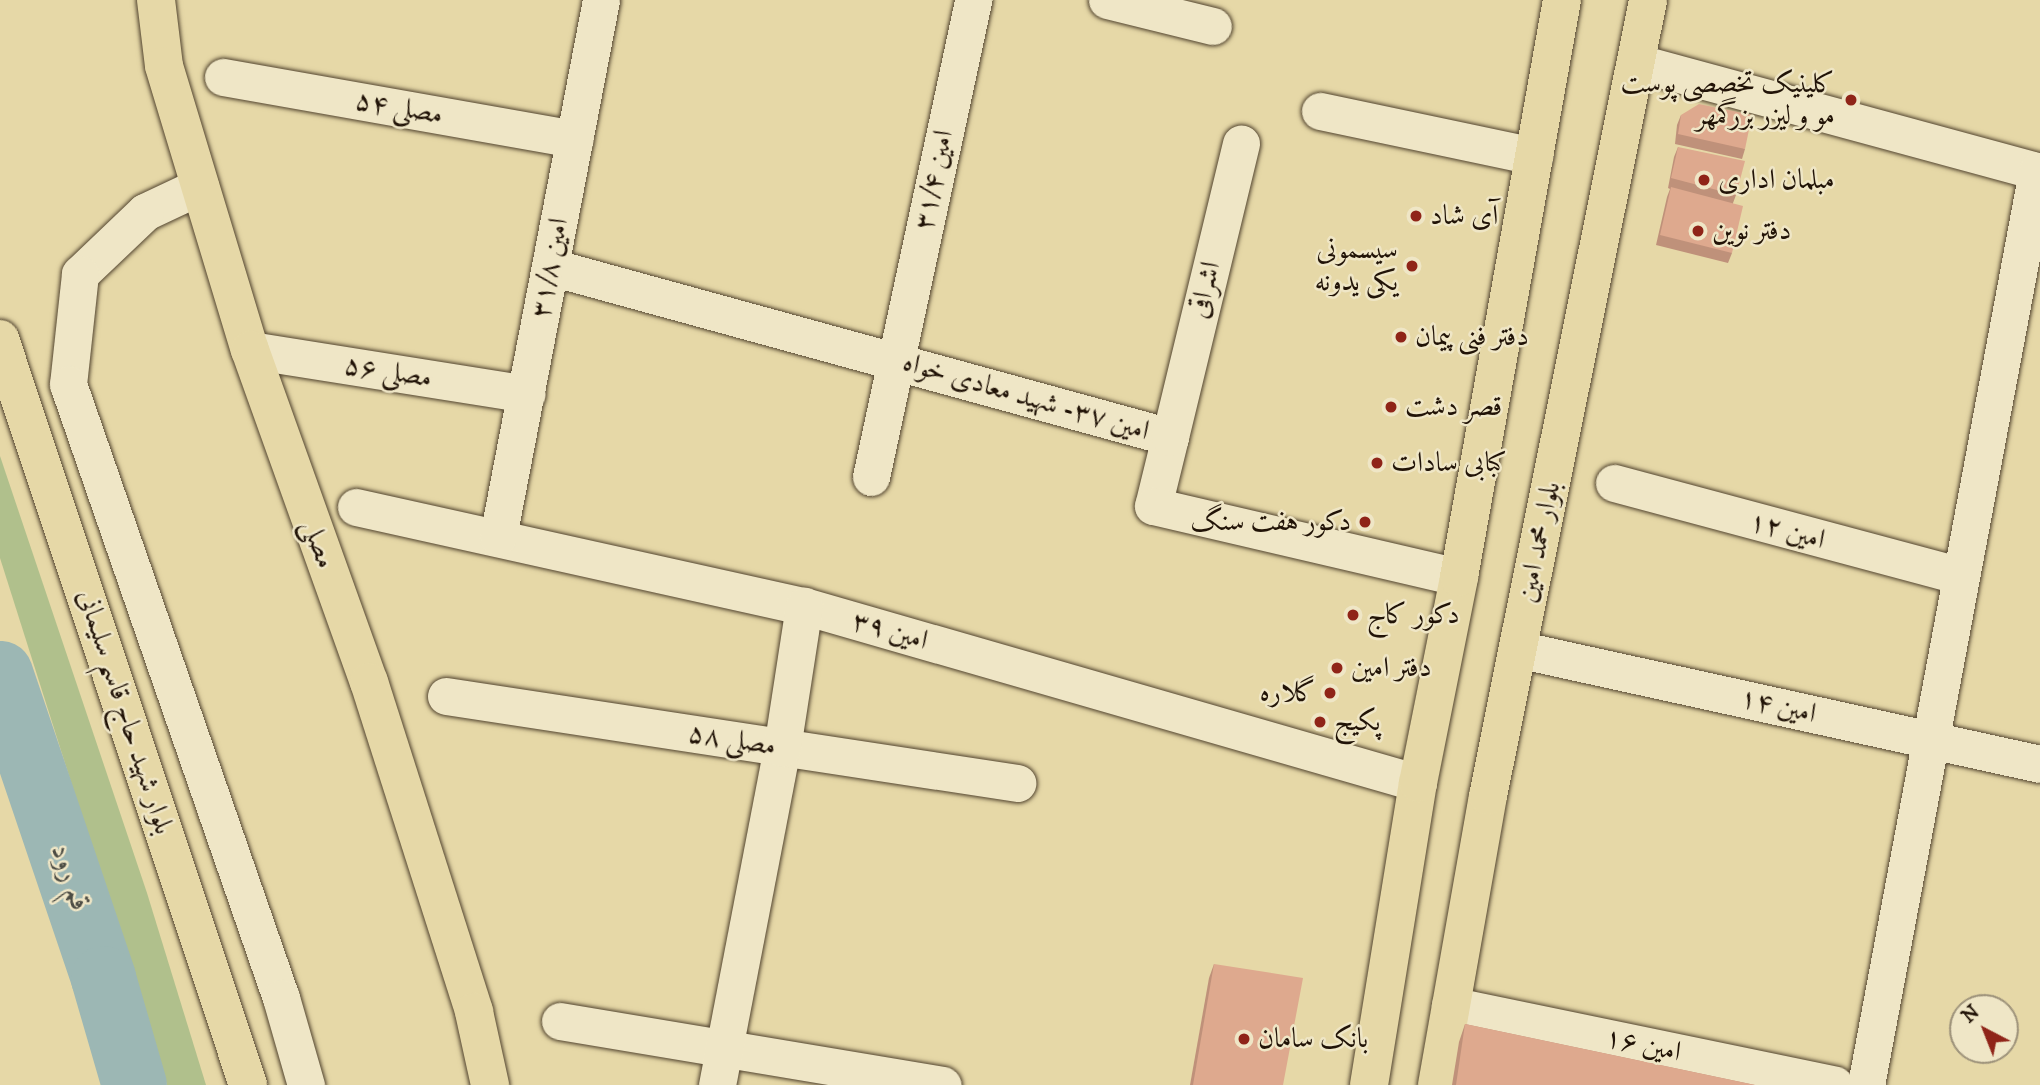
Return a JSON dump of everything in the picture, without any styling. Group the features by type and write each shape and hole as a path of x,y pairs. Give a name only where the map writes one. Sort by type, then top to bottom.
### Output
{"main road":[{"name":"مصلی","path":"156,0 164,66 250,350 369,682 474,1012 490,1085"},
{"path":"1369,1085 1418,783 1459,577 1562,0"},
{"name":"بلوار محمد امین","path":"1437,1085 1517,649 1648,0"},
{"name":"بلوار شهید حاج قاسم سلیمانی","path":"0,339 248,1085"}],"street":[{"name":"امین ۳۱/۸","path":"498,537 601,0"},
{"name":"امین ۳۱/۴","path":"871,477 972,0"},
{"path":"1107,0 1213,26"},
{"path":"1635,62 2038,171 1866,1085"},
{"name":"مصلی ۵۴","path":"223,77 575,139"},
{"path":"1320,111 1534,156"},
{"name":"اشراقی","path":"1170,438 1241,142"},
{"path":"200,186 145,212 80,274 68,384 281,998 306,1085"},
{"name":"امین ۳۷- شهید معادی خواه","path":"551,267 1170,438 1153,506 1459,577"},
{"name":"مصلی ۵۶","path":"250,350 527,394"},
{"name":"امین ۱۲","path":"1614,483 1961,576"},
{"name":"امین ۳۹","path":"356,507 804,606 1418,783"},
{"path":"718,1085 782,748 804,606"},
{"name":"امین ۱۴","path":"1517,649 2040,764"},
{"name":"مصلی ۵۸","path":"446,696 1017,783"},
{"name":"امین ۱۶","path":"1451,1005 1835,1085"},
{"path":"560,1021 943,1085"}],"green space":[{"path":"0,456 147,893 206,1085 167,1085 0,558"}],"building":[{"path":"1699,104 1752,115 1745,149 1678,134 1681,115"},
{"name":"مبلمان اداری","path":"1678,147 1745,161 1736,195 1671,178"},
{"name":"دفتر نوین","path":"1671,187 1743,206 1732,253 1660,235"},
{"name":"بانک سامان","path":"1214,964 1303,978 1283,1085 1193,1085"},
{"path":"1465,1024 1755,1085 1456,1085"}],"waterway":[{"name":"قم رود","path":"0,673 103,978 134,1085"}],"place":[{"name":"کلینیک تخصصی پوست مو و لیزر بزرگمهر","path":"1851,100"},
{"name":"مبلمان اداری","path":"1704,180"},
{"name":"آی شاد","path":"1416,216"},
{"name":"دفتر نوین","path":"1698,231"},
{"name":"سیسمونی یکی یدونه","path":"1412,266"},
{"name":"دفتر فنی پیمان","path":"1401,337"},
{"name":"قصر دشت","path":"1391,407"},
{"name":"کبابی سادات","path":"1377,463"},
{"name":"دکور هفت سنگ","path":"1365,522"},
{"name":"دکور کاج","path":"1353,615"},
{"name":"دفتر امین","path":"1337,668"},
{"name":"گلاره","path":"1330,693"},
{"name":"پکیج","path":"1320,722"},
{"name":"بانک سامان","path":"1244,1039"}]}
